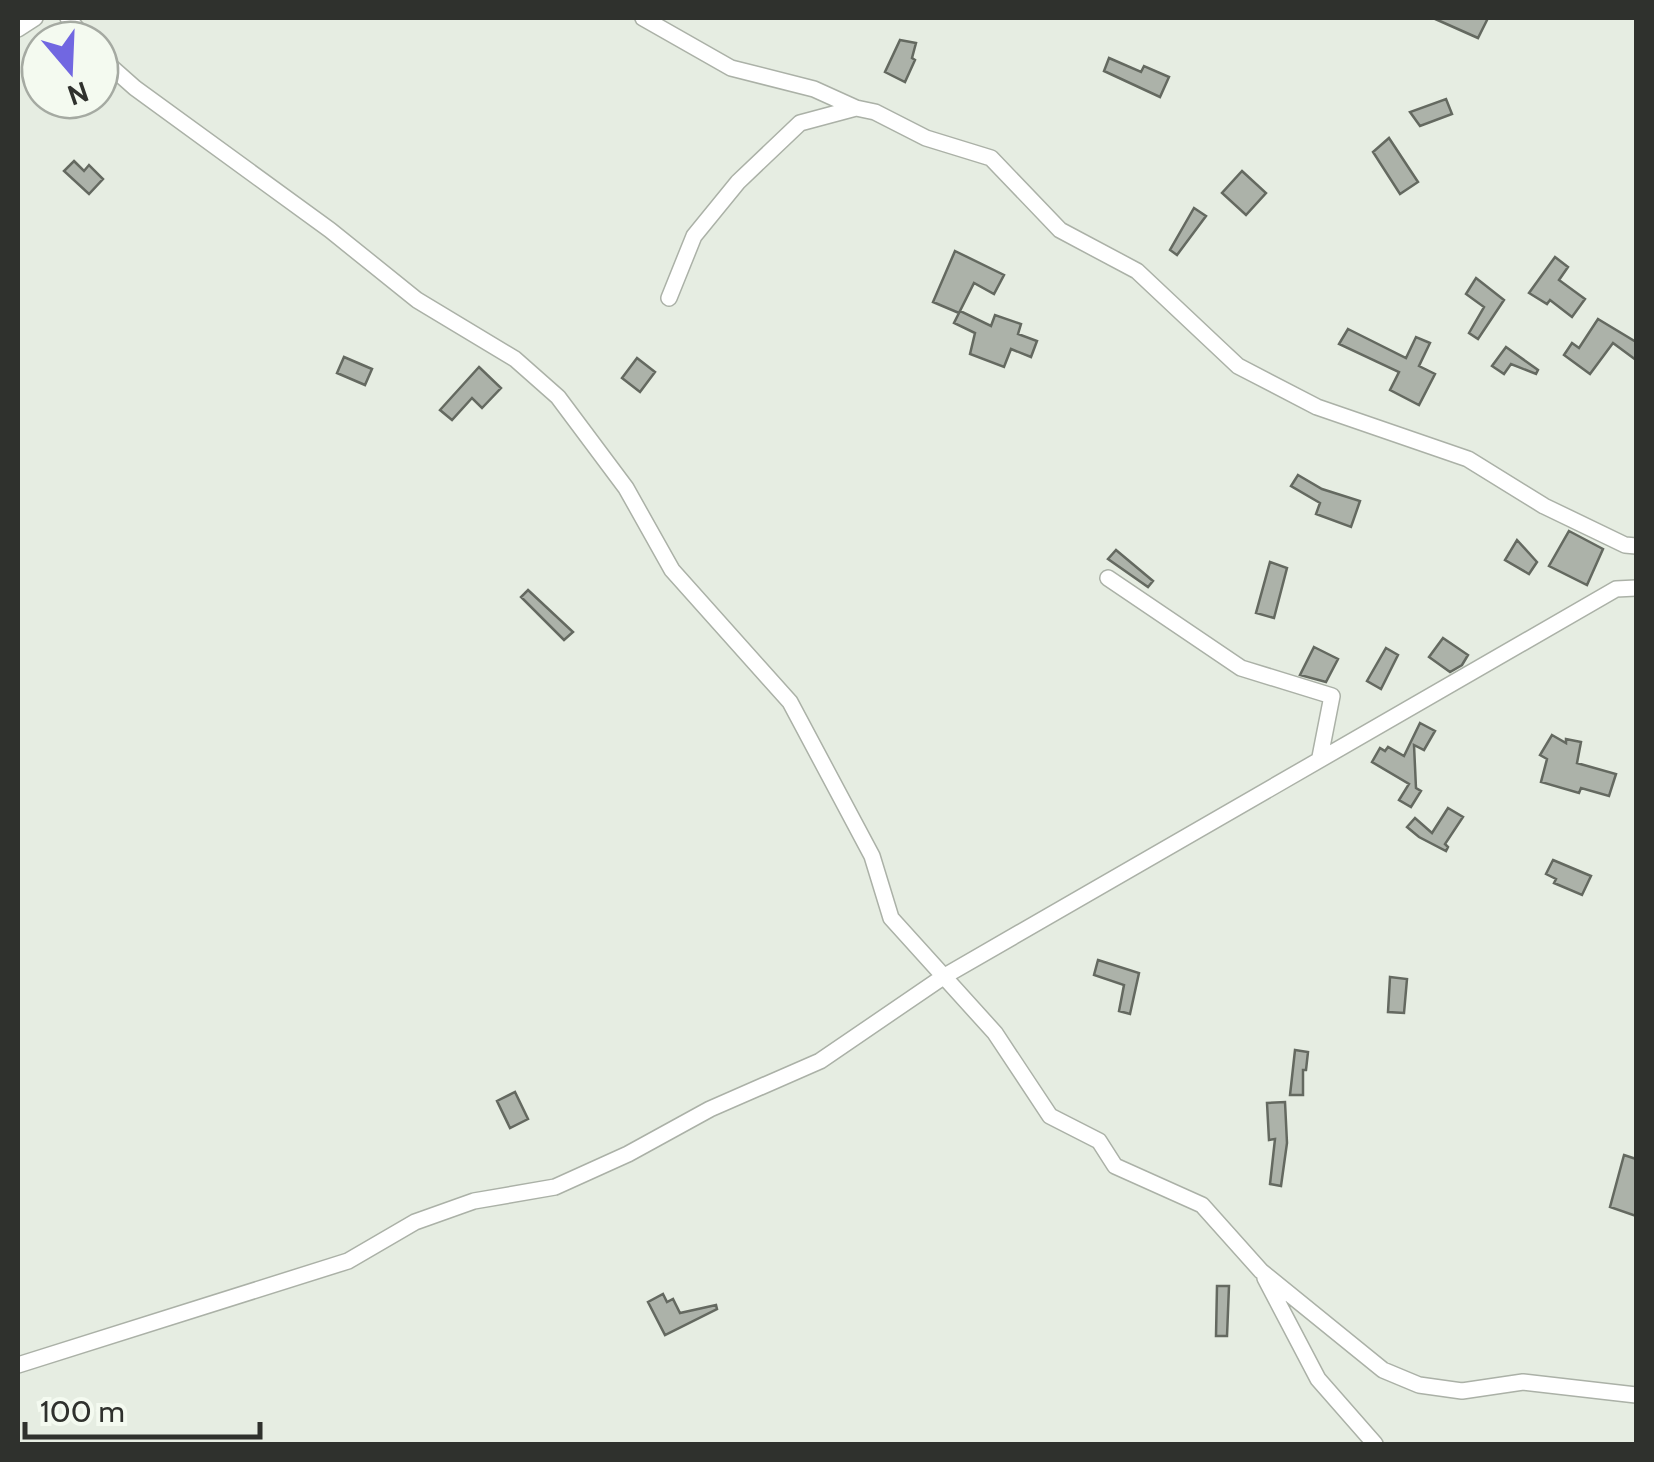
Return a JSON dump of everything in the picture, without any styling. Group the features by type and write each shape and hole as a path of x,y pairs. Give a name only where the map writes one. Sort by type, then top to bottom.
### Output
{"street":[{"path":"18,28 35,18"},
{"path":"643,18 731,68 814,89 875,112 926,138 990,158 1060,230 1138,271 1238,366 1317,407 1468,459 1544,506 1625,545 1636,546"},
{"path":"120,75 330,230 417,300 514,359 558,397 626,488 672,570 790,702 872,856 891,918 995,1033 1050,1116 1099,1142 1115,1166 1202,1205 1261,1271 1382,1370 1419,1385 1462,1391 1523,1382 1636,1395"},
{"path":"669,298 694,236 738,182 800,124 856,108"},
{"path":"1108,578 1241,668 1332,696 1320,757"},
{"path":"18,1365 348,1261 414,1222 474,1200 555,1187 628,1154 710,1109 820,1061 943,976 1320,757 1616,588 1636,588"},
{"path":"1261,1271 1318,1378 1375,1444"}],"building":[{"path":"1433,18 1488,18 1478,38"},
{"path":"900,40 916,43 912,58 915,60 905,82 885,72"},
{"path":"1109,58 1141,72 1144,66 1169,77 1160,97 1104,71"},
{"path":"1446,99 1452,114 1420,126 1410,112"},
{"path":"1389,138 1418,182 1400,194 1373,152"},
{"path":"74,161 84,171 89,165 103,179 89,194 64,171"},
{"path":"1242,171 1266,193 1246,215 1222,193"},
{"path":"1194,208 1206,216 1177,255 1170,250"},
{"path":"955,251 1004,275 994,294 974,283 960,311 991,326 995,315 1021,324 1018,334 1037,341 1031,357 1011,349 1004,367 970,354 975,333 954,323 959,313 933,302"},
{"path":"1555,257 1568,267 1559,280 1585,299 1572,317 1550,300 1547,304 1529,293"},
{"path":"1476,278 1504,300 1478,339 1469,333 1484,307 1466,294"},
{"path":"1598,319 1636,342 1636,360 1613,343 1590,374 1564,355 1572,343 1579,348"},
{"path":"1348,329 1406,358 1416,337 1430,343 1419,366 1435,374 1419,405 1390,390 1399,372 1339,344"},
{"path":"1506,347 1538,370 1536,374 1511,364 1504,374 1492,366"},
{"path":"344,357 372,369 365,385 337,373"},
{"path":"637,358 655,372 640,392 622,378"},
{"path":"479,367 501,388 482,408 472,398 452,420 440,410"},
{"path":"1298,475 1322,489 1360,501 1351,527 1316,514 1320,503 1291,486"},
{"path":"1569,531 1603,549 1587,585 1549,566"},
{"path":"1517,540 1537,562 1529,574 1505,560"},
{"path":"1116,550 1153,581 1148,587 1108,559"},
{"path":"1270,562 1287,568 1274,618 1256,613"},
{"path":"528,590 573,632 564,640 521,597"},
{"path":"1443,638 1468,655 1462,665 1450,672 1429,657"},
{"path":"1314,647 1338,659 1326,682 1300,675"},
{"path":"1386,648 1398,655 1381,689 1367,681"},
{"path":"1420,723 1435,731 1424,750 1414,745 1416,788 1421,791 1411,807 1399,800 1409,784 1372,762 1380,748 1385,751 1388,747 1404,756"},
{"path":"1552,735 1566,743 1566,739 1581,742 1577,763 1616,774 1609,796 1581,788 1579,793 1541,782 1547,759 1540,755"},
{"path":"1448,808 1463,817 1445,844 1446,851 1407,827 1415,818 1432,833"},
{"path":"1553,860 1591,876 1582,895 1554,883 1556,879 1546,874"},
{"path":"1098,960 1139,973 1130,1014 1119,1011 1124,985 1094,975"},
{"path":"1390,977 1407,979 1404,1013 1388,1012"},
{"path":"1295,1050 1308,1052 1303,1095 1290,1095"},
{"path":"515,1092 528,1119 510,1128 497,1101"},
{"path":"1285,1102 1287,1143 1281,1186 1270,1184 1275,1139 1269,1140 1267,1103"},
{"path":"1624,1155 1636,1159 1636,1216 1610,1207"},
{"path":"1217,1286 1229,1286 1227,1336 1216,1336"},
{"path":"663,1294 667,1302 673,1299 680,1313 716,1305 717,1309 665,1335 648,1302"}]}
